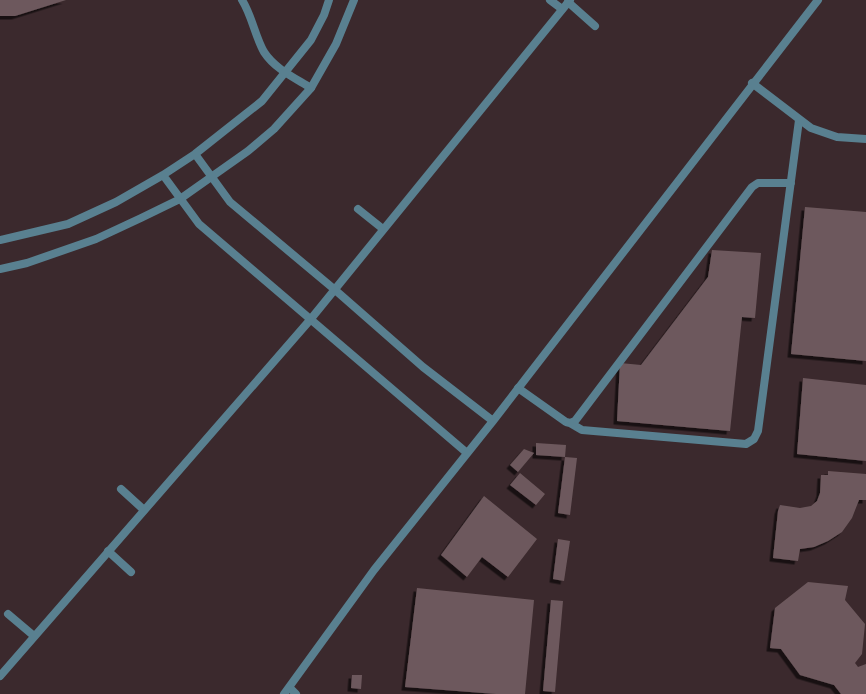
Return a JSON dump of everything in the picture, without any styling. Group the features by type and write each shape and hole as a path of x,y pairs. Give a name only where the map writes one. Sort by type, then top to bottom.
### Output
{"street":[{"path":"242,0 264,52 274,63 287,73 311,88"},
{"path":"0,240 68,224 116,202 164,175 195,154 262,101 287,73 311,40 324,15 329,0"},
{"path":"0,269 27,263 96,239 180,199 248,151 274,129 311,88 336,44 354,0"},
{"path":"550,0 567,4 595,26"},
{"path":"284,694 374,570 493,421 752,83 818,0"},
{"path":"0,676 310,320 567,4"},
{"path":"752,83 799,120 824,133 837,137 866,140"},
{"path":"518,388 556,416 582,430 746,444 754,439 758,431 799,120"},
{"path":"195,154 230,202 334,289 423,367 493,421"},
{"path":"164,175 199,224 467,453"},
{"path":"570,423 575,421 752,187 758,182 791,183"},
{"path":"358,209 383,229"},
{"path":"121,489 144,510"},
{"path":"108,551 131,572"},
{"path":"8,614 34,636"},
{"path":"289,687 296,694"}],"building":[{"path":"0,0 66,0 15,16 0,16"},
{"path":"805,207 866,212 866,361 791,354"},
{"path":"712,250 761,253 755,318 742,317 730,431 617,421 620,363 641,365 708,277"},
{"path":"803,378 866,385 866,461 797,454"},
{"path":"536,443 566,445 565,457 536,455"},
{"path":"524,449 534,453 518,472 510,465"},
{"path":"565,457 577,458 570,515 558,513"},
{"path":"828,471 866,474 866,500 859,500 852,518 842,532 828,541 814,547 800,549 798,561 773,558 780,505 800,508 811,506 817,501 820,493 821,475 828,475"},
{"path":"520,473 545,494 536,505 510,485"},
{"path":"484,496 537,539 508,577 482,557 467,577 441,555"},
{"path":"558,539 570,541 564,581 553,579"},
{"path":"808,582 848,586 845,600 865,624 862,654 855,663 858,667 866,664 866,694 841,694 834,685 800,675 781,649 770,648 775,608"},
{"path":"417,588 534,600 525,694 496,694 405,687"},
{"path":"551,600 563,601 555,692 543,691"},
{"path":"352,675 362,675 361,689 351,688"}]}
